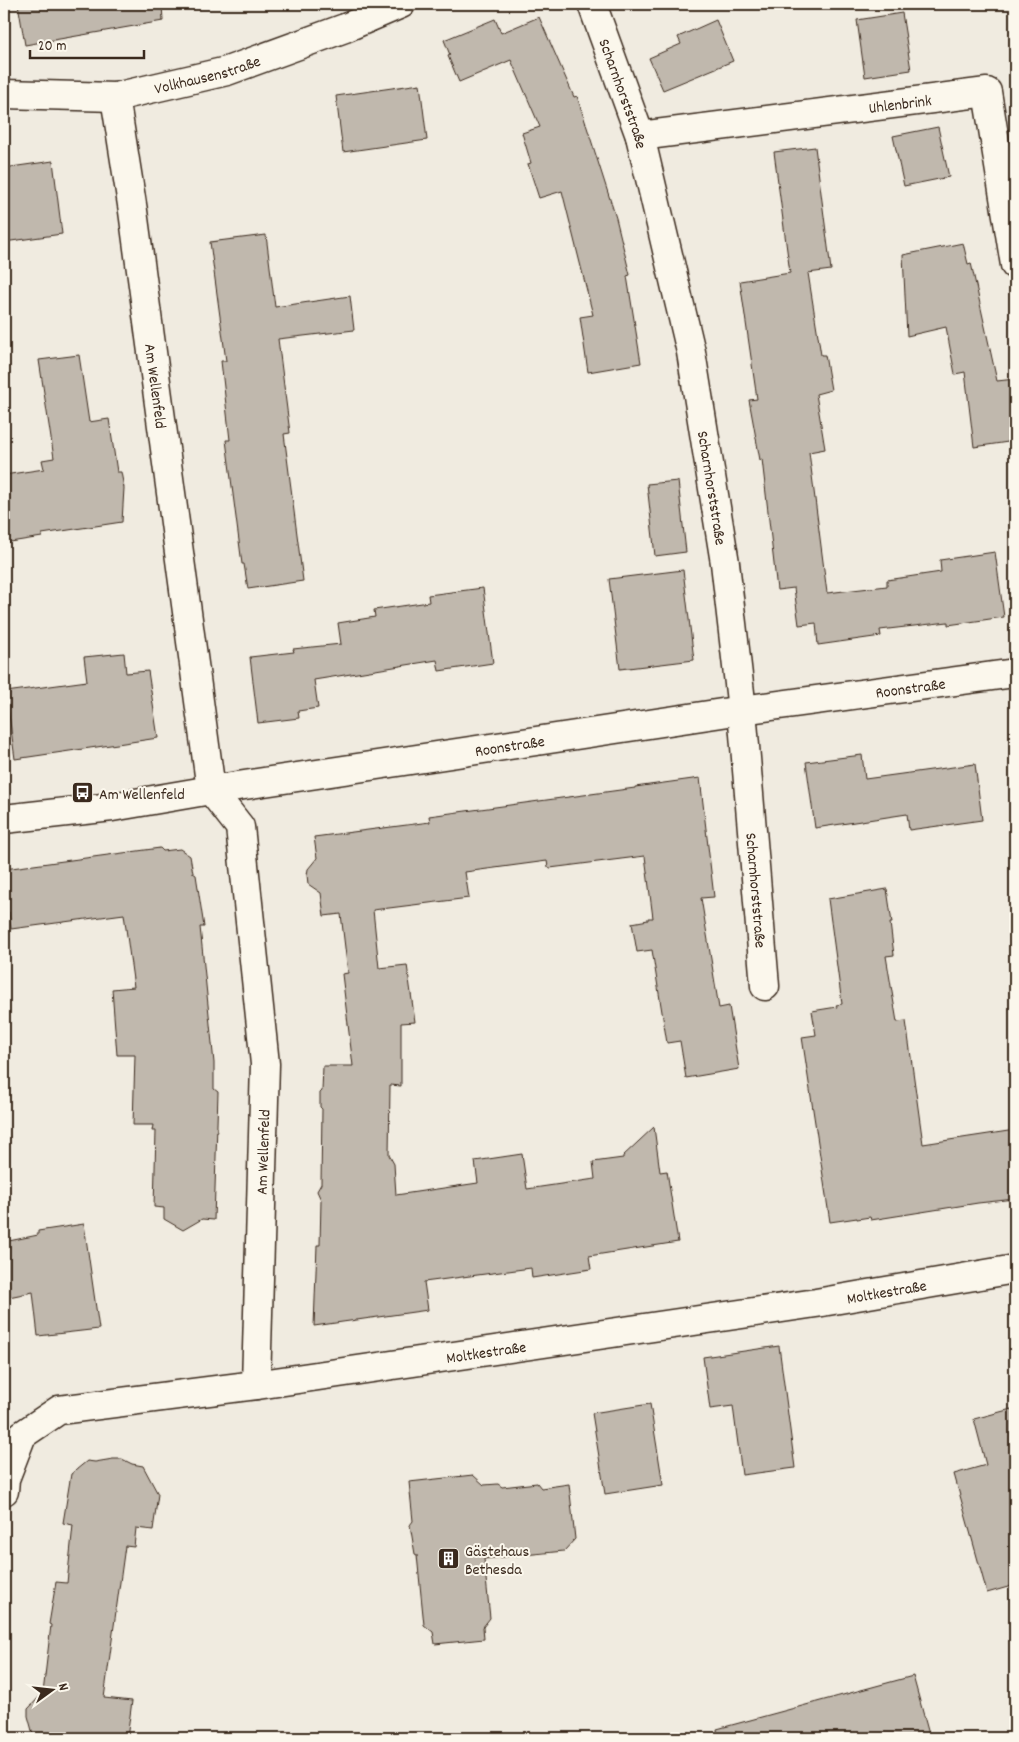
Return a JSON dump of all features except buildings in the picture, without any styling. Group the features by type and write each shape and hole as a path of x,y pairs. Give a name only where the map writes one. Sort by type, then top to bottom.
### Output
{"street":[{"name":"Volkhausenstraße","path":"4,94 116,97 227,71 345,28 401,4"},
{"name":"Scharnhorststraße","path":"592,4 640,136 691,352 725,564 742,710 765,986"},
{"name":"Uhlenbrink","path":"640,136 987,92 1015,265"},
{"name":"Am Wellenfeld","path":"116,97 135,220 211,790 240,827 265,1064 256,1385"},
{"name":"Roonstraße","path":"4,820 112,807 211,790 742,710 1015,673"},
{"name":"Moltkestraße","path":"4,1491 5,1479 22,1435 59,1410 256,1385 816,1303 1015,1269"}],"place":[{"name":"Am Wellenfeld","path":"83,793"},
{"name":"Gästehaus Bethesda","path":"449,1559"}]}
